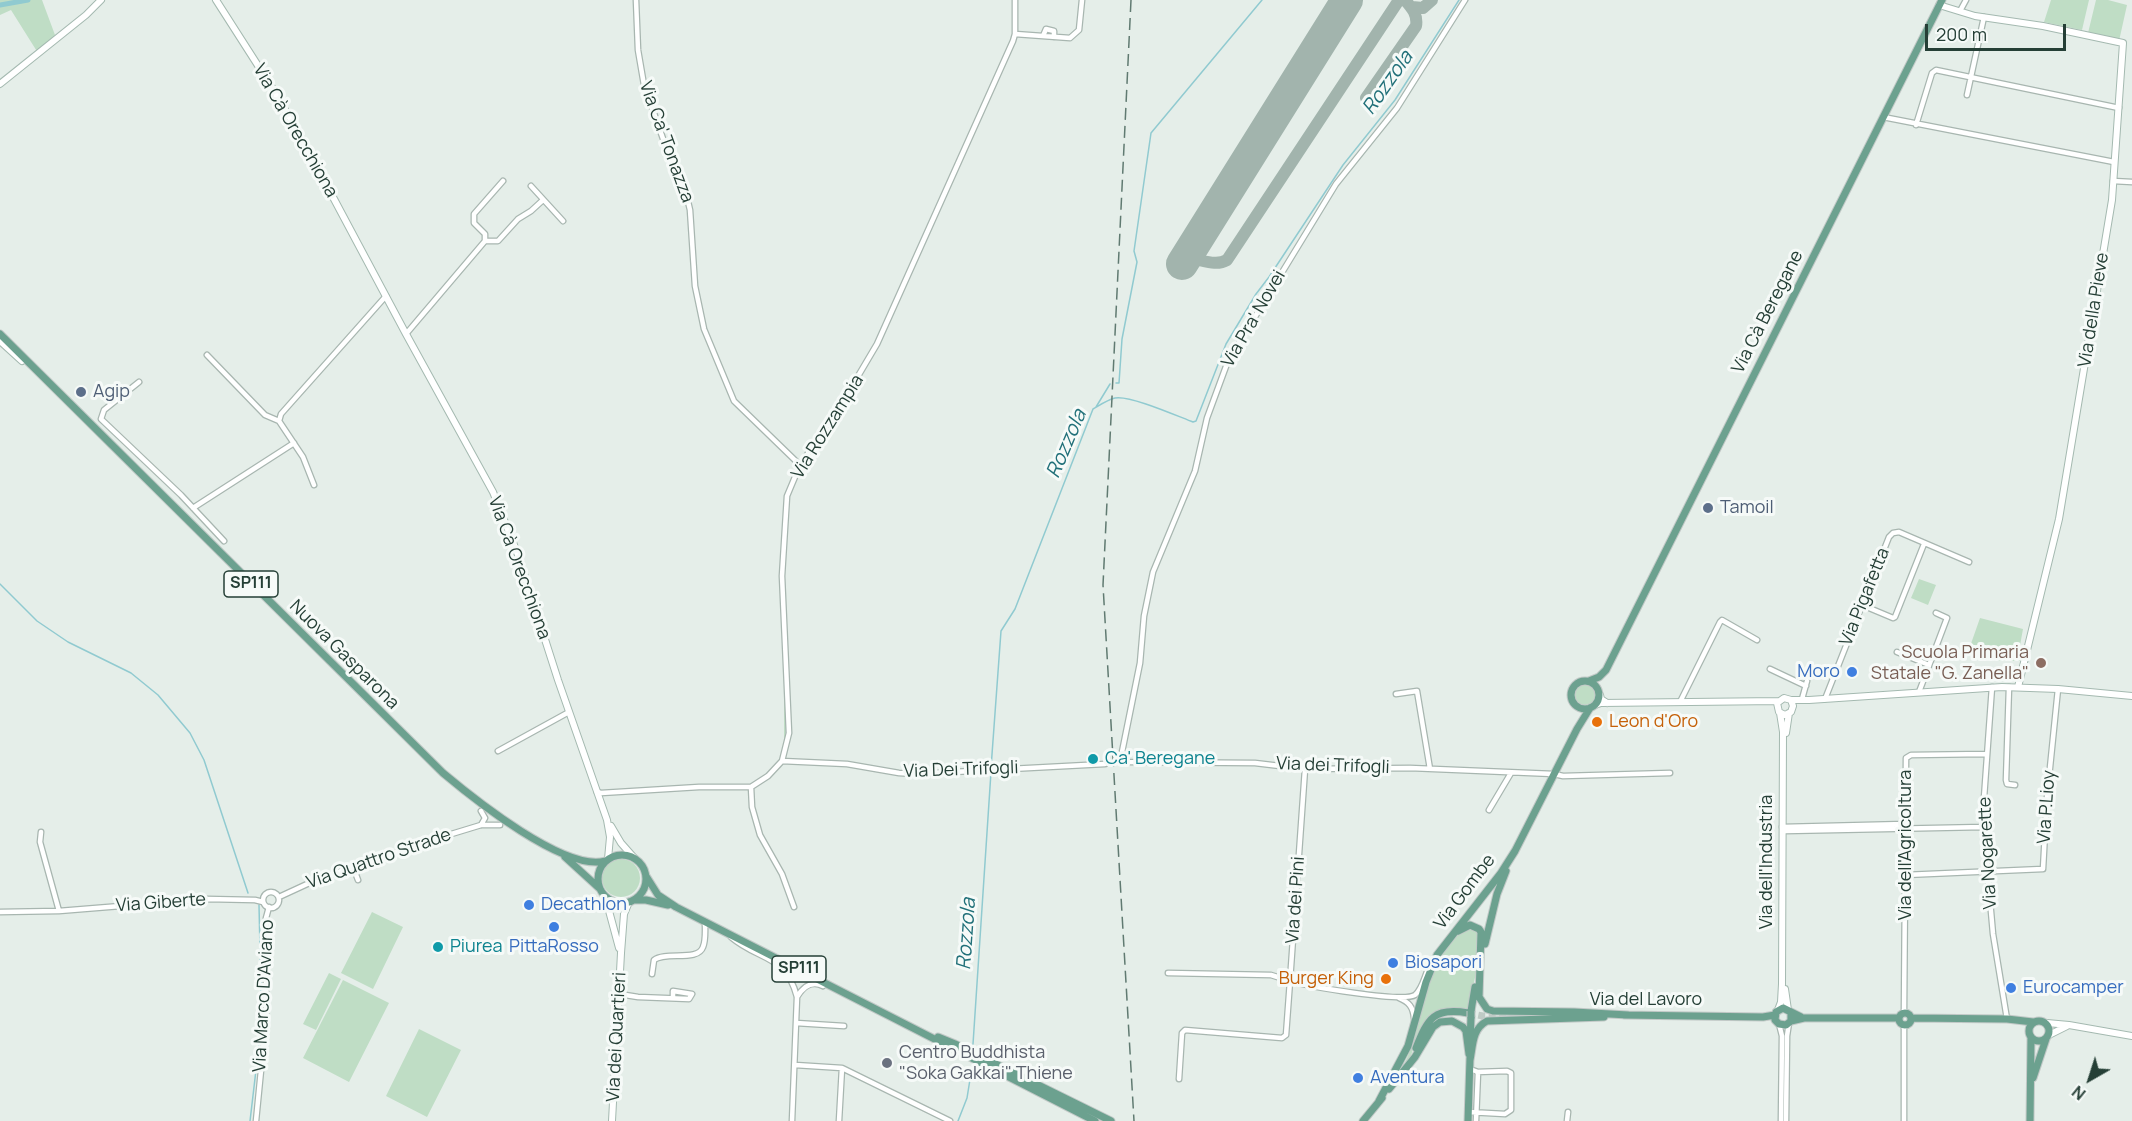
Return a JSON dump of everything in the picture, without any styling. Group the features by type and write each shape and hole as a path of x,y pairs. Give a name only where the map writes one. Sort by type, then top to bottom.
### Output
{"main road":[{"name":"Via Cà Beregane","path":"1606,670 1940,2"},
{"name":"Nuova Gasparona","path":"0,334 428,760 480,803 555,850 587,863 622,855 636,860"},
{"path":"1577,729 1579,714 1571,694 1574,686 1580,681 1599,677 1606,670"},
{"path":"1573,701 1578,707 1593,707 1606,670"},
{"path":"1588,681 1595,684 1599,693"},
{"name":"Via Gombe","path":"1379,1101 1402,1060 1412,1035 1426,982 1437,955 1453,932 1486,894 1515,850 1577,729 1593,707"},
{"name":"Nuova Gasparona","path":"555,850 599,888 605,896"},
{"path":"1470,1060 1470,1014 1480,964 1497,894 1515,850"},
{"path":"599,888 598,874 607,860"},
{"name":"SP111","path":"636,860 658,895 676,908"},
{"path":"632,901 643,890 646,876"},
{"name":"SP111","path":"605,896 614,902 653,901 676,908 1095,1121"},
{"path":"1437,955 1457,932 1466,926 1474,925 1479,929 1482,937 1479,997 1483,1006 1490,1010 1628,1015"},
{"path":"1790,1017 1784,1025 1776,1017 1783,1008 1790,1017 1902,1019 1909,1024 1911,1018 2007,1019 2033,1022 2042,1020 2050,1029 2031,1086"},
{"path":"1407,1067 1422,1032 1432,1019 1438,1014 1449,1011 1470,1014"},
{"path":"1470,1060 1476,1032 1480,1025 1487,1021 1578,1020 1628,1015"},
{"name":"Via del Lavoro","path":"1528,1016 1776,1017"},
{"path":"2007,1019 2040,1041 2048,1037"},
{"path":"1407,1067 1416,1057 1433,1027 1445,1021 1458,1023 1466,1031 1473,1070 1472,1112 1468,1121"},
{"path":"2030,1121 2029,1028 2033,1022"},
{"name":"SP111","path":"916,1029 955,1044 1111,1121"},
{"name":"Via Gombe","path":"1363,1121 1407,1067"}],"street":[{"path":"0,84 86,15 100,0"},
{"name":"Via Cà Orecchiona","path":"216,0 296,129 493,492 518,555 607,820 610,837 607,860"},
{"name":"Via Ca' Tonazza","path":"636,0 638,50 644,85 667,150 686,193 690,210 695,286 704,329 734,401 800,465"},
{"name":"Via Rozzampia","path":"782,761 789,733 782,576 784,513 787,496 800,465 844,401 877,344 981,116 1015,34 1015,0"},
{"path":"1015,34 1070,38 1076,35 1081,22 1082,0"},
{"name":"Via Pra' Novei","path":"1121,751 1140,663 1144,616 1153,572 1195,471 1207,418 1228,361 1336,184 1397,108 1465,0"},
{"path":"1960,11 1966,0"},
{"path":"1940,2 1960,11 1984,17 1967,95"},
{"name":"Via della Pieve","path":"1984,17 2043,26 2123,44 2112,200 2059,519 2018,687"},
{"path":"1916,125 1932,73 1936,70 2119,108"},
{"path":"1882,117 2114,162"},
{"path":"406,334 485,241 485,234 474,223 474,214 503,181"},
{"path":"2113,181 2132,182"},
{"path":"531,186 563,221"},
{"path":"485,241 498,241 518,219 543,200"},
{"path":"279,421 281,414 386,297"},
{"path":"0,341 48,382"},
{"path":"207,355 265,415 279,421 303,457 314,485"},
{"path":"139,382 104,410 101,419 181,495 224,541"},
{"path":"193,508 294,443"},
{"path":"171,504 181,495"},
{"name":"Via Pigafetta","path":"1825,699 1889,537 1896,532 1924,544"},
{"path":"1862,605 1895,617 1924,544 1969,562"},
{"path":"1919,692 1947,618 1936,613"},
{"path":"1680,702 1722,620 1757,640"},
{"path":"1897,652 1929,665"},
{"path":"1770,669 1806,683 1806,700"},
{"path":"1593,707 1608,704 1779,700 1784,698 1806,700 1992,687 2058,689 2132,696"},
{"name":"Via Nogarette","path":"1992,687 1986,754 1984,827 1993,934 2007,1019"},
{"path":"2009,687 2006,780 2007,784 2015,785"},
{"name":"Via P.Lioy","path":"1987,872 2043,869 2047,797 2058,689"},
{"path":"1396,693 1417,691 1430,769"},
{"path":"1599,693 1608,704"},
{"path":"1761,700 1773,705 1779,711 1791,711 1806,700"},
{"name":"Via dell'Industria","path":"1779,700 1783,732 1785,991 1790,1017 1787,1036 1786,1121"},
{"name":"Via dell'Industria","path":"1781,1121 1782,1036 1776,1017 1781,1002 1782,984 1786,736 1791,700"},
{"path":"498,751 569,712"},
{"name":"Via dei Trifogli","path":"1121,751 1123,761 1128,762 1254,763 1305,769 1430,769 1563,776 1670,773"},
{"name":"Via dell'Agricoltura","path":"1904,1121 1902,1019 1906,758 1911,755 1986,754"},
{"path":"597,792 751,787 768,776 782,761"},
{"name":"Via Dei Trifogli","path":"782,761 847,764 899,773 1105,764"},
{"name":"Via dei Pini","path":"1179,1079 1182,1033 1185,1030 1282,1038 1286,1035 1305,769"},
{"path":"1490,810 1511,773"},
{"path":"751,787 752,807 760,835 782,874 794,907"},
{"path":"481,812 485,818 481,825"},
{"name":"Via Cà Orecchiona","path":"607,820 636,860"},
{"name":"Via Quattro Strade","path":"279,897 318,879 481,825 500,825"},
{"path":"1784,829 1984,827"},
{"path":"41,832 40,843 59,911"},
{"path":"353,867 358,880"},
{"path":"1905,875 1987,872"},
{"path":"270,892 279,897 278,904 269,908 263,902 265,894 270,892"},
{"name":"Via dei Quartieri","path":"605,896 621,953"},
{"name":"Via Giberte","path":"0,912 59,911 207,899 263,902"},
{"name":"Via dei Quartieri","path":"612,1121 624,914 632,901"},
{"name":"Via Marco D'Aviano","path":"256,1121 266,1020 266,918 269,908"},
{"path":"652,974 654,960 659,956 694,955 701,951 704,947 705,922"},
{"path":"724,931 737,942 778,964 786,971 793,984 797,997 792,1121"},
{"path":"1168,973 1270,975 1333,990 1396,997 1415,994 1426,969 1437,955"},
{"path":"797,997 801,989 808,984 819,984 875,1008"},
{"path":"619,994 673,998"},
{"path":"1396,997 1408,1004 1413,1012 1412,1035"},
{"path":"796,1023 844,1026"},
{"path":"2047,1023 2069,1024 2132,1036"},
{"path":"2048,1037 2069,1024"},
{"path":"795,1065 842,1068 950,1121"},
{"path":"839,1121 842,1068"},
{"path":"1473,1070 1507,1071 1512,1076 1510,1113 1472,1112 1476,1121"},
{"path":"1567,1121 1568,1112"}],"green space":[{"path":"0,0 42,0 55,35 38,53 11,10 0,15"},
{"path":"2051,0 2089,0 2082,30 2044,22"},
{"path":"2096,0 2108,0 2127,5 2119,41 2088,33"},
{"path":"1919,579 1936,585 1928,605 1911,598"},
{"path":"1980,618 2023,629 2019,651 2022,653 2020,661 1999,661 1967,655"},
{"path":"784,655 787,726 784,745"},
{"path":"1581,685 1589,685 1595,691 1595,699 1589,705 1581,705 1575,699 1575,691"},
{"path":"621,859 634,865 640,878 634,891 621,897 608,891 602,878 608,865"},
{"path":"372,912 403,927 373,989 341,973"},
{"path":"1467,928 1478,931 1477,968 1468,1011 1441,1011 1415,1042 1409,1063 1395,1079 1409,1054 1428,982 1435,966 1443,950 1453,938"},
{"path":"329,973 341,979 316,1030 303,1024"},
{"path":"343,980 389,1003 349,1082 303,1058"},
{"path":"419,1029 461,1050 427,1117 386,1096"}],"waterway":[{"path":"0,5 28,0"},
{"path":"1116,383 1119,383 1122,339 1137,262 1134,251 1151,133 1262,0"},
{"name":"Rozzola","path":"991,768 1001,631 1015,609 1093,409 1112,399 1122,398 1193,422 1196,421 1226,344 1256,294 1343,165 1395,100 1459,0"},
{"path":"1096,407 1110,384"},
{"path":"0,584 37,621 68,642 131,673 158,695 190,733 204,760 248,893"},
{"name":"Rozzola","path":"973,1044 991,772"},
{"path":"250,1121 260,1036 259,905"},
{"name":"Rozzola","path":"958,1121 967,1098 972,1067"}],"taxiway":[{"path":"1190,252 1194,259 1207,262 1219,263 1227,260 1399,0"},
{"path":"1366,98 1416,26 1415,15 1405,0"},
{"path":"1412,7 1423,8 1432,0"}],"runway":[{"path":"1182,264 1347,0"}],"tunnel":[{"path":"1468,1013 1483,1016 1528,1016"}],"railway":[{"path":"1131,0 1103,585 1134,1121"}],"place":[{"name":"Agip","path":"81,392"},
{"name":"Tamoil","path":"1708,508"},
{"name":"Scuola Primaria Statale \"G. Zanella\"","path":"2041,663"},
{"name":"Moro","path":"1852,672"},
{"name":"Leon d'Oro","path":"1597,722"},
{"name":"Ca' Beregane","path":"1093,759"},
{"name":"Decathlon","path":"529,905"},
{"name":"PittaRosso","path":"554,927"},
{"name":"Piurea","path":"438,947"},
{"name":"Biosapori","path":"1393,963"},
{"name":"Burger King","path":"1386,979"},
{"name":"Eurocamper","path":"2011,988"},
{"name":"Centro Buddhista \"Soka Gakkai\" Thiene","path":"887,1063"},
{"name":"Aventura","path":"1358,1078"}]}
